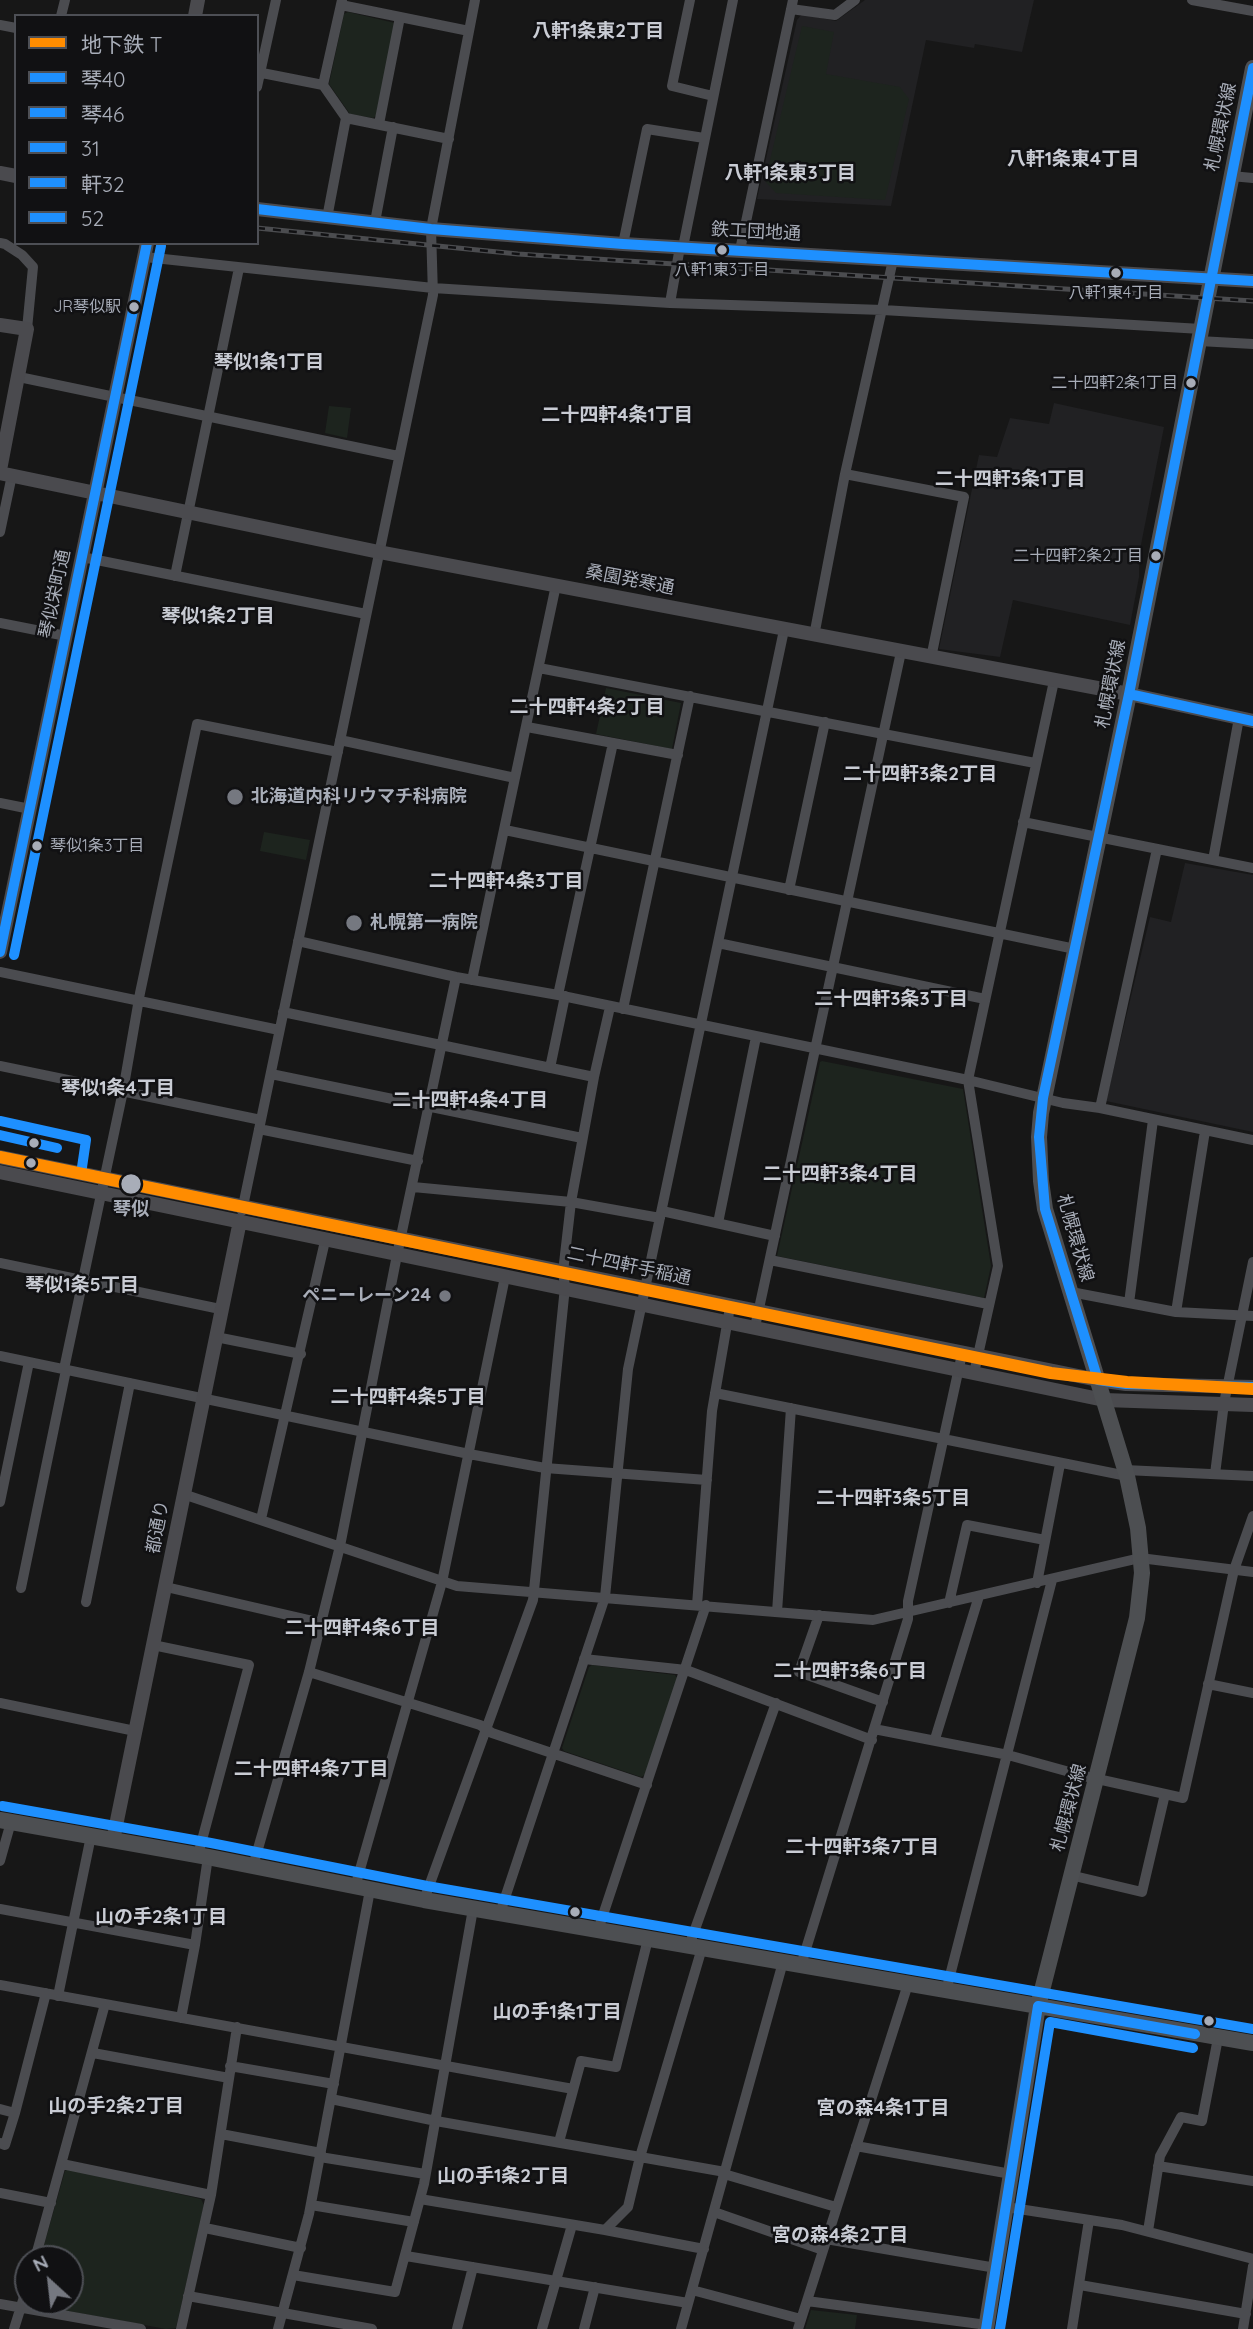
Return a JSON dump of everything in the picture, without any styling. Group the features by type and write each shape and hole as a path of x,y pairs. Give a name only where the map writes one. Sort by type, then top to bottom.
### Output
{"main road":[{"name":"札幌環状線","path":"986,2327 1038,2006 1136,1618 1142,1573 1138,1528 1126,1473 1045,1209 1039,1136 1043,1098 1100,837 1231,176 1247,125 1253,68"},
{"path":"6,1821 473,1909 1253,2043"}],"street":[{"path":"276,0 259,72 323,85 346,118 449,139"},
{"path":"241,1214 433,288 431,229 475,0"},
{"path":"690,0 673,86 713,96"},
{"path":"670,303 733,0"},
{"path":"740,250 792,4 835,15 855,0"},
{"path":"1193,0 1253,11"},
{"path":"323,85 341,2 469,31"},
{"path":"379,124 400,17"},
{"path":"327,218 346,118"},
{"path":"375,222 393,127"},
{"path":"623,244 647,129 704,138"},
{"path":"1231,176 1253,178"},
{"name":"鉄工団地通","path":"259,209 431,229 623,244 1253,281"},
{"path":"0,243 22,255 33,267 27,329 4,473 0,532"},
{"path":"146,250 239,268 433,288 670,303 883,310 1200,335 1253,344"},
{"name":"琴似栄町通","path":"0,952 146,250"},
{"path":"814,636 845,474 893,260"},
{"path":"175,576 239,268"},
{"path":"0,325 27,329"},
{"path":"19,377 398,456"},
{"name":"桑園発寒通","path":"4,473 379,552 1129,694 1246,720"},
{"path":"845,474 964,497 931,658"},
{"path":"82,557 366,614"},
{"path":"472,980 556,585"},
{"path":"0,623 66,636"},
{"path":"500,1913 605,1597 628,1368 784,630"},
{"path":"757,1320 901,652"},
{"path":"539,668 1035,763"},
{"path":"974,1373 998,1266 968,1080 1054,681"},
{"path":"623,1009 690,696"},
{"path":"1213,860 1246,720"},
{"path":"789,890 825,722"},
{"path":"21,1588 197,724 338,752"},
{"path":"527,727 678,755"},
{"path":"340,740 515,778"},
{"path":"550,1068 561,996 613,743"},
{"path":"0,803 30,809"},
{"path":"1023,822 1253,869"},
{"path":"505,830 1076,949"},
{"path":"1100,1108 1157,849"},
{"path":"298,941 456,977 561,996 1253,1140"},
{"path":"718,943 985,999"},
{"path":"0,972 279,1030"},
{"path":"253,1866 309,1672 340,1546 397,1255 456,977"},
{"path":"424,1900 533,1600 565,1287 563,1272 571,1202 610,1007"},
{"path":"283,1012 594,1077"},
{"path":"718,1223 756,1037"},
{"path":"0,1066 122,1091 418,1161"},
{"path":"271,1074 582,1138"},
{"path":"1129,1303 1153,1120"},
{"path":"1176,1312 1205,1131"},
{"name":"二十四軒手稲通","path":"0,1157 102,1186"},
{"name":"二十四軒手稲通","path":"0,1172 102,1186 241,1214 401,1240 646,1289 728,1314 959,1370 1104,1400 1253,1405"},
{"path":"413,1187 571,1202 661,1214 775,1236"},
{"name":"二十四軒手稲通","path":"241,1214 325,1241 565,1287 643,1305 728,1314"},
{"name":"都通り","path":"113,1840 241,1214"},
{"path":"261,1519 325,1241"},
{"path":"770,1260 988,1304"},
{"path":"1214,1474 1224,1403 1248,1316 1253,1262"},
{"path":"0,1263 220,1309"},
{"path":"278,2329 301,2248 321,2155 341,2046 362,1888 407,1703 442,1582 505,1277"},
{"path":"1071,1292 1176,1312 1248,1316"},
{"path":"598,1930 687,1670 701,1605 707,1480 715,1393 728,1314"},
{"name":"二十四軒手稲通","path":"757,1320 1126,1384 1253,1387"},
{"path":"216,1337 301,1354"},
{"path":"801,1965 908,1619 908,1601 962,1354"},
{"path":"0,1356 545,1468 707,1480"},
{"path":"0,1502 29,1362"},
{"path":"86,1602 130,1383"},
{"path":"715,1393 1060,1464 1126,1473 1253,1476"},
{"path":"778,1612 791,1408"},
{"path":"1037,1583 1060,1464"},
{"path":"183,1494 457,1586 873,1620 1140,1558 1253,1572"},
{"path":"584,1659 687,1670 873,1735 935,1740 1183,1798 1234,1570 1253,1516"},
{"path":"949,1603 967,1525 1045,1540"},
{"path":"946,1990 1052,1580"},
{"path":"166,1587 321,1623"},
{"path":"935,1740 979,1596"},
{"path":"819,1615 799,1672 883,1702"},
{"path":"153,1645 250,1665 203,1856 195,1945 181,2018"},
{"path":"309,1672 648,1785"},
{"path":"1208,1684 1253,1693"},
{"path":"0,1703 135,1731"},
{"path":"605,2230 628,2207 696,1947 776,1703"},
{"path":"1070,1875 1142,1892 1165,1794"},
{"path":"0,1861 6,1821"},
{"path":"58,1996 91,1836"},
{"path":"0,1909 195,1945"},
{"path":"293,2274 395,2292 420,2199 473,1909"},
{"path":"559,2142 581,2061 616,2067 648,1938"},
{"path":"681,2329 783,1962"},
{"path":"692,2290 799,2324 908,1984"},
{"path":"0,1985 573,2089"},
{"path":"0,2143 5,2145 15,2113 46,1993"},
{"path":"39,2245 106,2004"},
{"path":"181,2329 205,2228 237,2027"},
{"path":"1148,2231 1160,2156 1181,2117 1202,2121 1218,2038"},
{"path":"93,2053 229,2078"},
{"path":"230,2066 334,2084"},
{"path":"331,2099 724,2173 836,2207"},
{"path":"0,2109 15,2113"},
{"path":"221,2134 425,2174"},
{"path":"856,2146 1011,2174"},
{"path":"62,2164 211,2195"},
{"path":"1158,2166 1253,2181"},
{"path":"0,2193 51,2203"},
{"path":"420,2199 704,2249"},
{"path":"311,2205 414,2222"},
{"path":"1006,2207 1148,2231 1253,2259"},
{"path":"714,2212 825,2245 996,2268"},
{"path":"1072,2329 1089,2220"},
{"path":"542,2329 572,2225"},
{"path":"205,2228 301,2248"},
{"path":"406,2256 688,2303"},
{"path":"1243,2329 1253,2266"},
{"path":"457,2329 473,2267"},
{"path":"1080,2285 1246,2314"},
{"path":"584,2329 594,2287"},
{"path":"188,2296 372,2329"},
{"path":"807,2301 986,2327"},
{"path":"61,2315 141,2329"}],"shaded area":[{"path":"865,0 1034,0 1022,52 975,44 974,48 926,40 891,206 757,199 797,20 802,14 836,21"},
{"path":"348,12 395,23 376,116 373,118 350,114 329,84 344,14"},
{"path":"802,26 834,32 826,74 900,87 909,99 885,200 776,193 765,181"},
{"path":"1054,403 1164,427 1139,555 1139,577 1130,625 1013,600 1000,657 939,649 979,455 997,457 1010,418 1049,424"},
{"path":"329,406 351,408 347,438 325,433"},
{"path":"606,688 681,703 672,749 596,734"},
{"path":"264,832 310,840 306,860 260,851"},
{"path":"1185,863 1253,875 1253,1132 1106,1101 1150,917 1171,922"},
{"path":"822,1061 963,1089 991,1266 984,1298 777,1256"},
{"path":"592,1665 675,1675 678,1679 645,1775 641,1777 564,1751 562,1748 589,1667"},
{"path":"69,2169 201,2199 204,2205 176,2328 166,2329 84,2314 84,2245 44,2245 65,2171"},
{"path":"811,2310 857,2315 855,2329 805,2329"}],"railway":[{"path":"259,228 518,254 1253,301"}],"metro line":[{"name":"T","path":"0,1157 1051,1373 1127,1382 1253,1389"}],"transit line":[{"name":"軒32","path":"1253,68 1129,694 1043,1098 1039,1137 1045,1209 1098,1380 1126,1384 1253,1387"},
{"name":"52","path":"259,209 431,229 623,244 1253,281"},
{"name":"琴40","path":"0,952 147,245"},
{"name":"琴46","path":"14,955 161,246"},
{"name":"軒32","path":"1129,694 1253,721"},
{"name":"琴40","path":"0,1121 86,1140 81,1174 0,1157"},
{"name":"琴46","path":"0,1135 57,1148"},
{"name":"31","path":"2,1806 211,1843 427,1886 1253,2029"},
{"name":"琴40","path":"1038,2006 1195,2034"},
{"name":"琴40","path":"986,2329 1038,2006"},
{"name":"琴46","path":"1000,2329 1050,2022 1193,2048"}],"place":[{"name":"八軒1東3丁目","path":"722,250"},
{"name":"八軒1東4丁目","path":"1116,273"},
{"name":"JR琴似駅","path":"134,307"},
{"name":"二十四軒2条1丁目","path":"1191,383"},
{"name":"二十四軒2条2丁目","path":"1156,556"},
{"name":"北海道内科リウマチ科病院","path":"235,797"},
{"name":"琴似1条3丁目","path":"37,846"},
{"name":"札幌第一病院","path":"354,923"},
{"name":"琴似","path":"131,1184"},
{"name":"ペニーレーン24","path":"445,1296"}],"district":[{"name":"八軒1条東2丁目","path":"598,31"},
{"name":"八軒1条東4丁目","path":"1073,159"},
{"name":"八軒1条東3丁目","path":"790,173"},
{"name":"琴似1条1丁目","path":"269,362"},
{"name":"二十四軒4条1丁目","path":"617,415"},
{"name":"二十四軒3条1丁目","path":"1010,479"},
{"name":"琴似1条2丁目","path":"218,616"},
{"name":"二十四軒4条2丁目","path":"587,707"},
{"name":"二十四軒3条2丁目","path":"920,774"},
{"name":"二十四軒4条3丁目","path":"506,881"},
{"name":"二十四軒3条3丁目","path":"891,999"},
{"name":"琴似1条4丁目","path":"118,1088"},
{"name":"二十四軒4条4丁目","path":"470,1100"},
{"name":"二十四軒3条4丁目","path":"840,1174"},
{"name":"琴似1条5丁目","path":"82,1285"},
{"name":"二十四軒4条5丁目","path":"408,1397"},
{"name":"二十四軒3条5丁目","path":"893,1498"},
{"name":"二十四軒4条6丁目","path":"362,1628"},
{"name":"二十四軒3条6丁目","path":"850,1671"},
{"name":"二十四軒4条7丁目","path":"311,1769"},
{"name":"二十四軒3条7丁目","path":"862,1847"},
{"name":"山の手2条1丁目","path":"161,1917"},
{"name":"山の手1条1丁目","path":"557,2012"},
{"name":"山の手2条2丁目","path":"116,2106"},
{"name":"宮の森4条1丁目","path":"883,2108"},
{"name":"山の手1条2丁目","path":"503,2176"},
{"name":"宮の森4条2丁目","path":"840,2235"}]}
